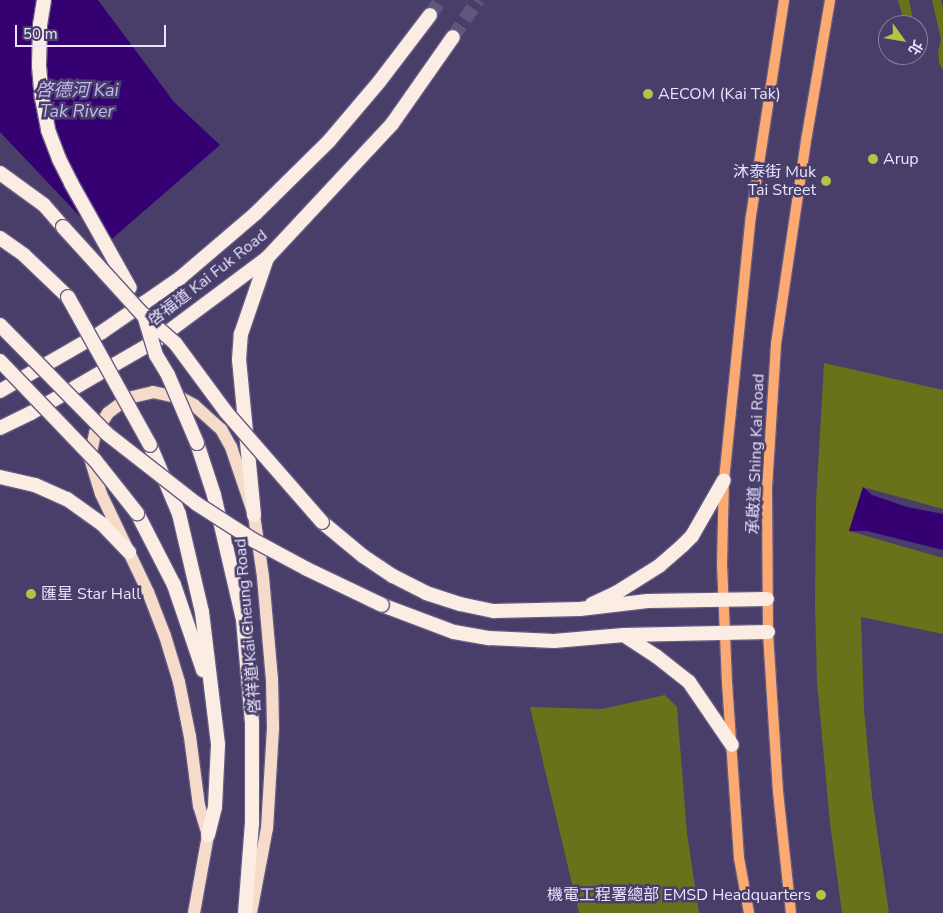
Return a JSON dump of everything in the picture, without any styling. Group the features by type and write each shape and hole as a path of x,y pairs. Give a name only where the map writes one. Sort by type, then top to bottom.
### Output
{"highway":[{"path":"44,0 40,25 39,66 48,130 71,183 144,316 156,355 168,374 197,443 214,495 243,620 252,723 252,823 246,913"},
{"name":"啓福道 Kai Fuk Road","path":"0,391 94,337 144,303 187,272 255,214 329,142 379,82 430,15"},
{"name":"啓福道 Kai Fuk Road","path":"0,428 31,413 157,340 267,258 392,124 453,37"},
{"path":"0,173 44,205 144,316 175,343 226,412 322,522 363,556 393,576 426,592 460,604 494,610 580,609 648,602 767,599"},
{"path":"0,238 24,255 68,297 150,445 179,514 202,612 218,745 215,807 208,835"},
{"path":"254,515 239,360 241,334 267,258"},
{"path":"0,325 106,433 197,504 253,540 382,606 454,632 489,638 554,641 624,635 768,632"},
{"path":"0,361 95,460 136,513 174,585 210,690"},
{"path":"0,478 35,485 67,498 102,524 128,552"},
{"path":"580,609 616,593 659,566 678,549 692,536 724,480"},
{"path":"624,635 656,656 689,682 732,745"}],"main road":[{"name":"承啟道 Shing Kai Road","path":"749,913 739,858 723,600 724,480 751,216 784,0"},
{"name":"承啟道 Shing Kai Road","path":"791,913 779,802 768,632 767,488 776,344 807,135 830,0"},
{"name":"啓祥道 Kai Cheung Road","path":"128,552 95,480 90,457 92,443 100,422 118,405 141,394 153,392 181,398 207,414 221,429 231,447 254,515 272,679 272,728 267,828 251,913"},
{"path":"128,552 148,592 165,636 179,682 190,737 200,806 208,835 194,913"}],"green space":[{"path":"898,0 909,0 912,15 902,15"},
{"path":"932,0 941,0 943,8 943,70 939,63 938,52 941,39"},
{"path":"824,363 943,390 943,509 863,487 849,531 943,558 943,634 861,617 864,709 872,796 889,913 842,913 830,823 817,682 815,605 816,502"},
{"path":"665,695 677,707 687,834 699,913 579,913 530,707 602,709"}],"water":[{"name":"啓德河 Kai Tak River","path":"0,0 98,0 174,102 220,145 106,244 0,132"},
{"path":"863,487 872,495 907,507 943,514 943,550 867,531 849,531"}],"tunnel":[{"path":"430,15 441,0"},
{"path":"453,37 478,0"}],"place":[{"name":"AECOM (Kai Tak)","path":"648,94"},
{"name":"Arup","path":"873,159"},
{"name":"沐泰街 Muk Tai Street","path":"826,181"},
{"name":"匯星 Star Hall","path":"31,594"},
{"name":"機電工程署總部 EMSD Headquarters","path":"821,895"}]}
